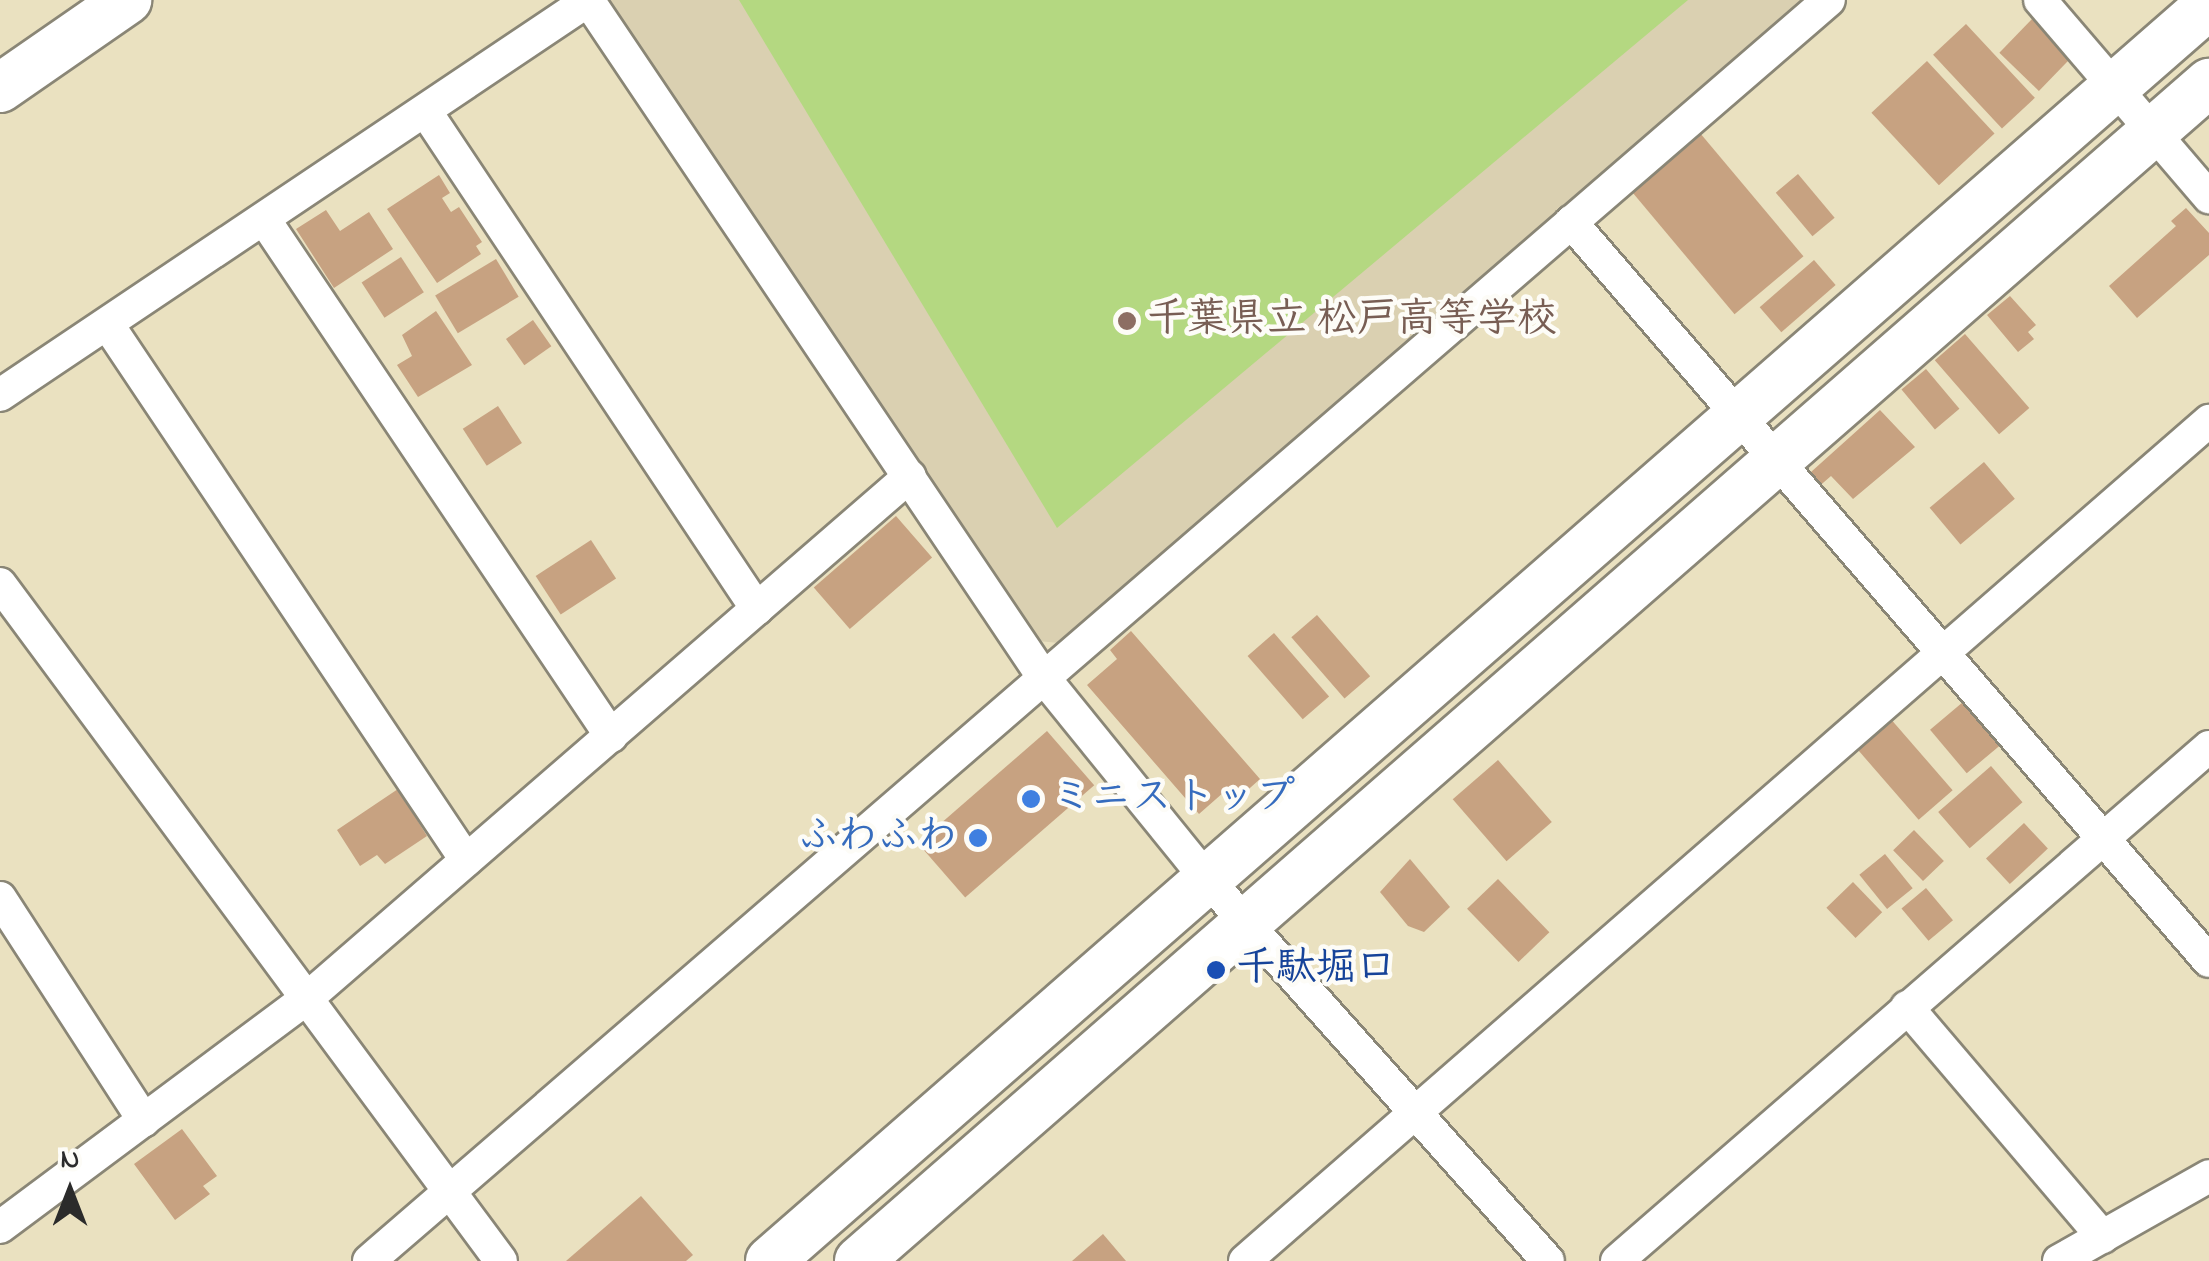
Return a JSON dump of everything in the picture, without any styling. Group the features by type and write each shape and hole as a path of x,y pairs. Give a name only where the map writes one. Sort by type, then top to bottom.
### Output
{"street":[{"path":"0,88 127,0"},
{"path":"0,395 589,0 1044,678 1206,879 1548,1261"},
{"path":"369,1261 452,1194 1829,0"},
{"path":"2040,0 2209,198"},
{"path":"770,1261 2209,5"},
{"path":"859,1261 1770,460 2209,82"},
{"path":"426,112 757,609"},
{"path":"264,219 611,736"},
{"path":"1571,222 1738,416 1770,460 2209,962"},
{"path":"108,325 466,860"},
{"path":"1245,1261 2209,421"},
{"path":"0,1227 305,1000 910,476"},
{"path":"0,584 501,1261"},
{"path":"1618,1261 2209,747"},
{"path":"0,898 144,1121"},
{"path":"1907,1007 2103,1237"},
{"path":"2059,1261 2209,1176"}],"shaded area":[{"name":"千葉県立 松戸高等学校","path":"607,0 1800,0 1059,643 1038,641"}],"green space":[{"name":"千葉県立 松戸高等学校","path":"739,0 1688,0 1057,528"}],"building":[{"path":"2032,19 2072,57 2039,91 1999,53"},
{"path":"1966,24 2035,98 2002,129 1933,55"},
{"path":"1927,61 1995,133 1939,185 1871,113"},
{"path":"1700,133 1803,256 1735,314 1631,191"},
{"path":"1798,174 1835,218 1812,236 1776,193"},
{"path":"439,175 450,193 442,198 451,212 459,207 482,242 476,246 481,254 437,283 387,209"},
{"path":"2186,208 2209,233 2209,255 2137,318 2109,286 2176,226 2171,221"},
{"path":"326,210 340,231 369,212 393,249 334,288 296,229"},
{"path":"401,257 424,292 384,318 362,283"},
{"path":"496,259 519,297 458,333 435,296"},
{"path":"1814,260 1836,285 1781,332 1760,307"},
{"path":"2010,296 2036,325 2028,332 2034,339 2018,352 1987,315"},
{"path":"436,311 472,365 418,397 397,365 412,356 402,335"},
{"path":"533,320 551,346 524,365 506,339"},
{"path":"1965,334 2029,408 1999,434 1935,360"},
{"path":"1926,369 1959,409 1935,429 1901,390"},
{"path":"498,406 522,443 487,466 463,429"},
{"path":"1880,410 1915,447 1853,499 1831,476 1816,489 1811,472"},
{"path":"1984,462 2015,499 1960,544 1930,508"},
{"path":"896,516 932,558 850,629 814,588"},
{"path":"591,540 616,579 561,615 536,576"},
{"path":"1317,615 1370,676 1344,698 1291,637"},
{"path":"1131,631 1260,779 1241,796 1232,785 1199,814 1087,685 1117,659 1110,650"},
{"path":"1274,633 1329,696 1303,719 1248,656"},
{"path":"1963,702 2000,746 1967,773 1930,730"},
{"path":"1889,717 1953,790 1919,820 1855,747"},
{"path":"1047,731 1094,785 965,898 918,843"},
{"path":"1498,760 1552,822 1507,861 1453,799"},
{"path":"1991,766 2022,802 1970,848 1938,812"},
{"path":"398,789 427,836 385,864 377,855 360,866 337,830"},
{"path":"2024,823 2048,849 2010,884 1986,858"},
{"path":"1914,830 1944,861 1923,881 1893,850"},
{"path":"1885,854 1913,888 1887,909 1859,875"},
{"path":"1410,859 1450,907 1424,932 1408,926 1380,892"},
{"path":"1498,879 1549,932 1518,962 1467,909"},
{"path":"1853,882 1882,912 1856,938 1826,908"},
{"path":"1926,888 1953,920 1928,941 1901,909"},
{"path":"182,1129 217,1176 203,1186 210,1194 175,1220 134,1164"},
{"path":"641,1196 693,1255 686,1261 566,1261"},
{"path":"1103,1234 1126,1261 1072,1261"}],"place":[{"name":"千葉県立 松戸高等学校","path":"1127,321"},
{"name":"ミニストップ","path":"1031,799"},
{"name":"ふわふわ","path":"978,838"},
{"name":"千駄堀口","path":"1216,970"}]}
